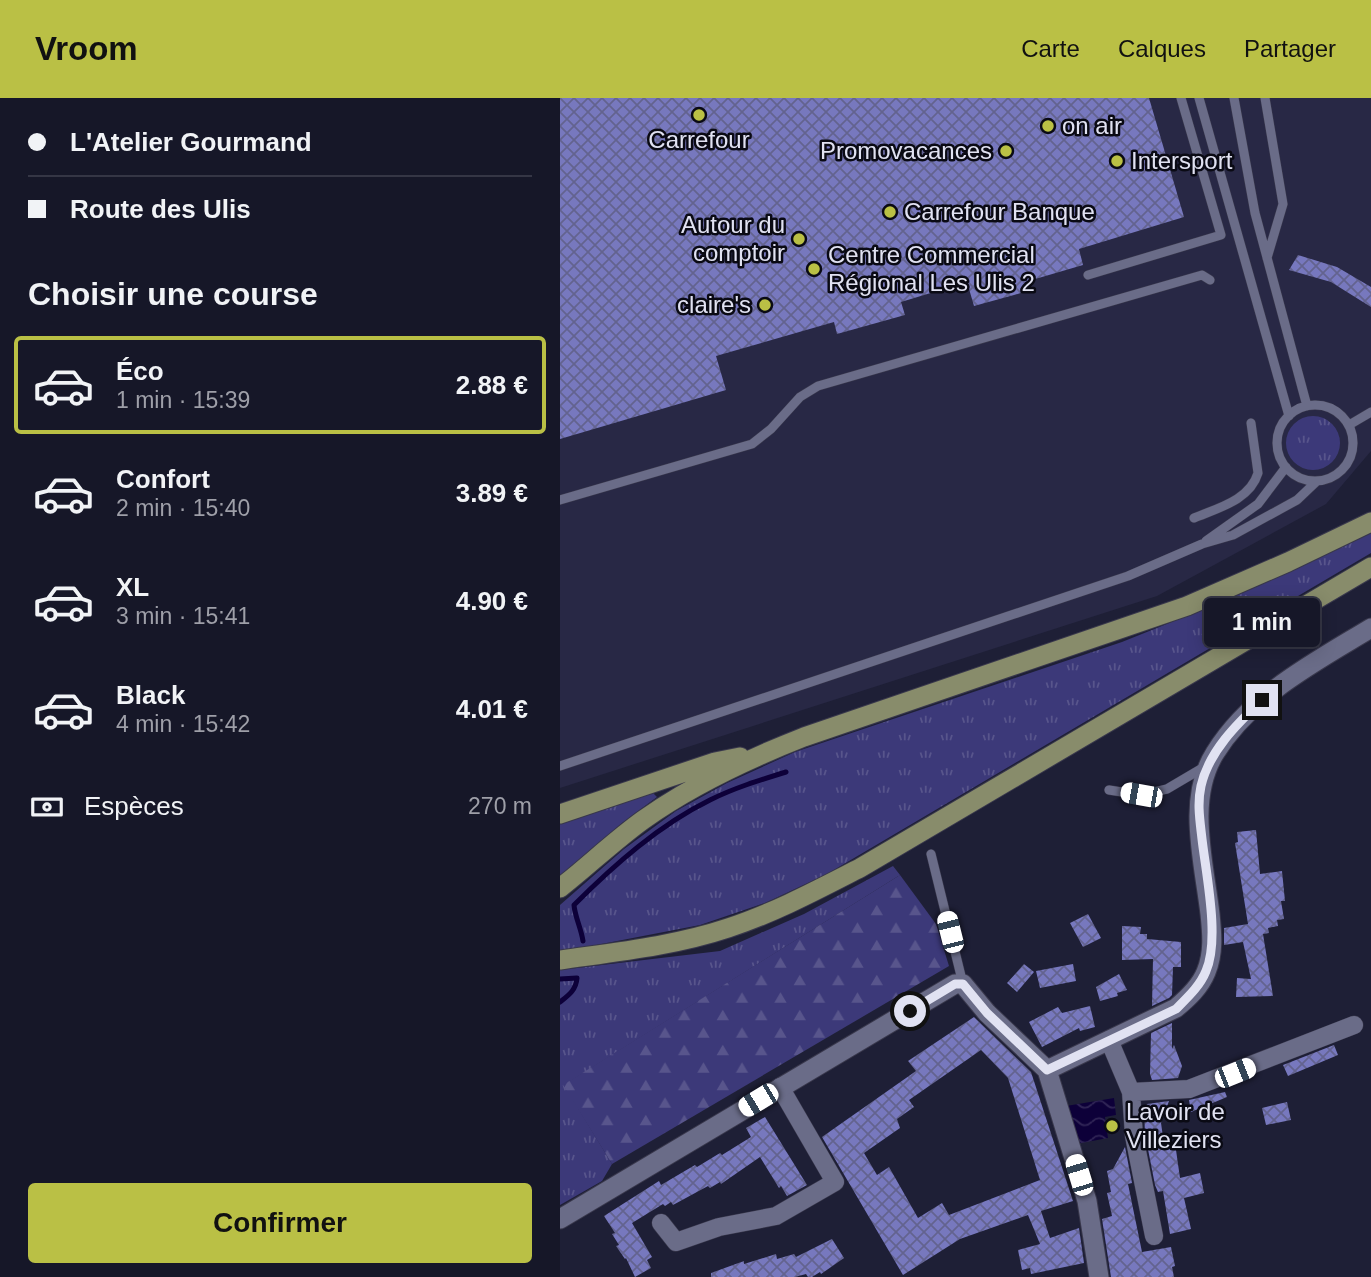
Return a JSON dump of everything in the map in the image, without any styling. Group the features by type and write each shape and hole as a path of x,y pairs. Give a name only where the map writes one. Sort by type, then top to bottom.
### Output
{"main road":[{"path":"560,888 644,820 680,796 765,752 1187,606 1289,562 1371,522"},
{"path":"560,960 663,945 727,928 790,904 860,868 1371,567"},
{"path":"560,814 715,762 765,752"}],"street":[{"path":"1047,1070 1176,1009 1193,993 1206,972 1212,953 1212,929 1198,808 1201,784 1210,763 1233,728 1262,700 1297,673 1371,628"},
{"path":"560,1219 955,984 963,984 987,1013 1047,1070 1087,1201 1100,1277"},
{"path":"1131,1092 1189,1089 1354,1026"},
{"path":"1109,1040 1131,1092 1134,1136 1154,1236"},
{"path":"661,1223 676,1242 719,1227 776,1216 835,1182 779,1087"}],"lane":[{"path":"1088,275 1221,235 1181,98"},
{"path":"1199,98 1289,416"},
{"path":"1234,98 1266,260 1307,406"},
{"path":"1265,98 1283,204 1266,260"},
{"path":"560,500 751,444 771,429 800,397 818,386 1202,275 1210,280"},
{"path":"1307,406 1331,408 1341,415 1349,425 1353,446 1346,466 1338,474 1317,481 1306,480 1286,467 1278,446 1279,435 1289,416 1307,406"},
{"path":"1349,425 1371,412"},
{"path":"1194,518 1230,503 1251,488 1256,480 1258,473 1251,423"},
{"path":"1202,544 1258,503 1286,467"},
{"path":"560,766 1078,594 1202,544 1233,536 1297,500 1317,481"},
{"path":"1109,790 1141,795 1167,789 1210,763"},
{"path":"932,854 963,984"}],"shaded area":[{"path":"560,98 1371,98 1371,451 1326,504 1157,596 560,788"}],"green space":[{"path":"1313,416 1332,424 1340,443 1332,462 1313,470 1294,462 1286,443 1294,424"},
{"path":"1371,533 1371,553 827,874 765,903 700,925 560,952 560,905 624,849 676,811 727,783 795,752 1122,642 1224,601"},
{"path":"652,792 657,797 560,876 560,821"},
{"path":"893,866 900,875 564,1085 612,1164 602,1181 560,1205 560,970 720,951 804,914"},
{"path":"900,875 936,924 949,966 612,1164 563,1085"}],"water":[{"path":"1114,1098 1116,1115 1105,1117 1108,1138 1076,1144 1066,1106"}],"building":[{"name":"Centre Commercial Régional Les Ulis 2","path":"560,98 1149,98 1184,217 1079,249 1083,265 1025,282 1027,291 1014,295 974,306 967,282 901,302 905,315 837,334 834,322 716,356 726,390 560,439"},
{"path":"1298,255 1337,267 1371,287 1371,307 1331,282 1289,270"},
{"path":"1256,830 1260,874 1282,871 1285,901 1281,901 1284,919 1277,920 1278,926 1268,928 1269,933 1263,934 1273,996 1236,997 1237,978 1251,979 1243,942 1224,945 1224,928 1248,924 1235,843 1238,842 1237,832"},
{"path":"1088,914 1101,938 1083,947 1070,923"},
{"path":"1122,926 1141,927 1140,934 1147,934 1147,939 1181,942 1181,967 1173,967 1172,995 1169,998 1152,1006 1153,959 1122,960"},
{"path":"1024,964 1034,972 1017,992 1007,983"},
{"path":"1073,964 1076,981 1040,988 1036,971"},
{"path":"1119,974 1127,990 1117,993 1118,996 1100,1001 1096,987"},
{"path":"1090,1006 1095,1027 1080,1031 1079,1028 1042,1047 1029,1022 1058,1007 1062,1013"},
{"path":"974,1017 1031,1072 1073,1201 1041,1211 1050,1238 1079,1228 1084,1263 1031,1274 1030,1268 1022,1270 1018,1250 1040,1244 1028,1215 960,1239 903,1275 822,1137 916,1071 908,1061","holes":["981,1050 1008,1078 1040,1180 949,1215 942,1203 918,1218 889,1167 877,1175 864,1153 900,1128 897,1119 914,1107 909,1100"]},
{"path":"1172,1023 1172,1049 1174,1045 1182,1066 1178,1078 1152,1080 1151,1033"},
{"path":"1334,1045 1338,1055 1288,1076 1283,1065"},
{"path":"1225,1092 1227,1097 1191,1112 1189,1100"},
{"path":"1169,1101 1161,1123 1164,1144 1175,1143 1180,1178 1200,1173 1204,1193 1184,1198 1191,1229 1170,1234 1163,1191 1158,1192 1155,1185 1145,1134 1144,1110 1147,1104"},
{"path":"1287,1102 1291,1120 1266,1125 1262,1108"},
{"path":"765,1117 807,1185 787,1196 760,1157 721,1184 720,1182 710,1188 708,1186 673,1205 671,1202 665,1206 663,1204 632,1223 652,1257 647,1260 651,1268 635,1277 626,1258 616,1246 619,1245 612,1234 615,1233 604,1216 659,1181 661,1185 695,1165 697,1167 720,1153 722,1155 751,1137 746,1128"},
{"path":"1125,1147 1132,1183 1128,1184 1142,1252 1171,1247 1174,1277 1111,1277 1102,1219 1112,1216 1107,1193 1111,1192 1107,1171 1113,1169"},
{"path":"832,1239 844,1258 812,1277 806,1274 795,1277 711,1277 711,1273 744,1261 744,1264 776,1254 777,1259 794,1254 796,1257"}],"waterway":[{"path":"583,941 574,905 638,847 673,821 710,800 786,772"},
{"path":"560,979 577,978 574,989 560,1002"}],"place":[{"name":"Carrefour","path":"699,115"},
{"name":"on air","path":"1048,126"},
{"name":"Promovacances","path":"1006,151"},
{"name":"Intersport","path":"1117,161"},
{"name":"Carrefour Banque","path":"890,212"},
{"name":"Autour du comptoir","path":"799,239"},
{"name":"Centre Commercial Régional Les Ulis 2","path":"814,269"},
{"name":"claire's","path":"765,305"},
{"name":"Lavoir de Villeziers","path":"1112,1126"}],"route":[{"path":"910,1011 955,984 963,984 987,1013 1047,1070 1176,1009 1193,993 1206,972 1212,953 1212,929 1198,808 1201,784 1214,755 1233,728 1262,700"}]}
